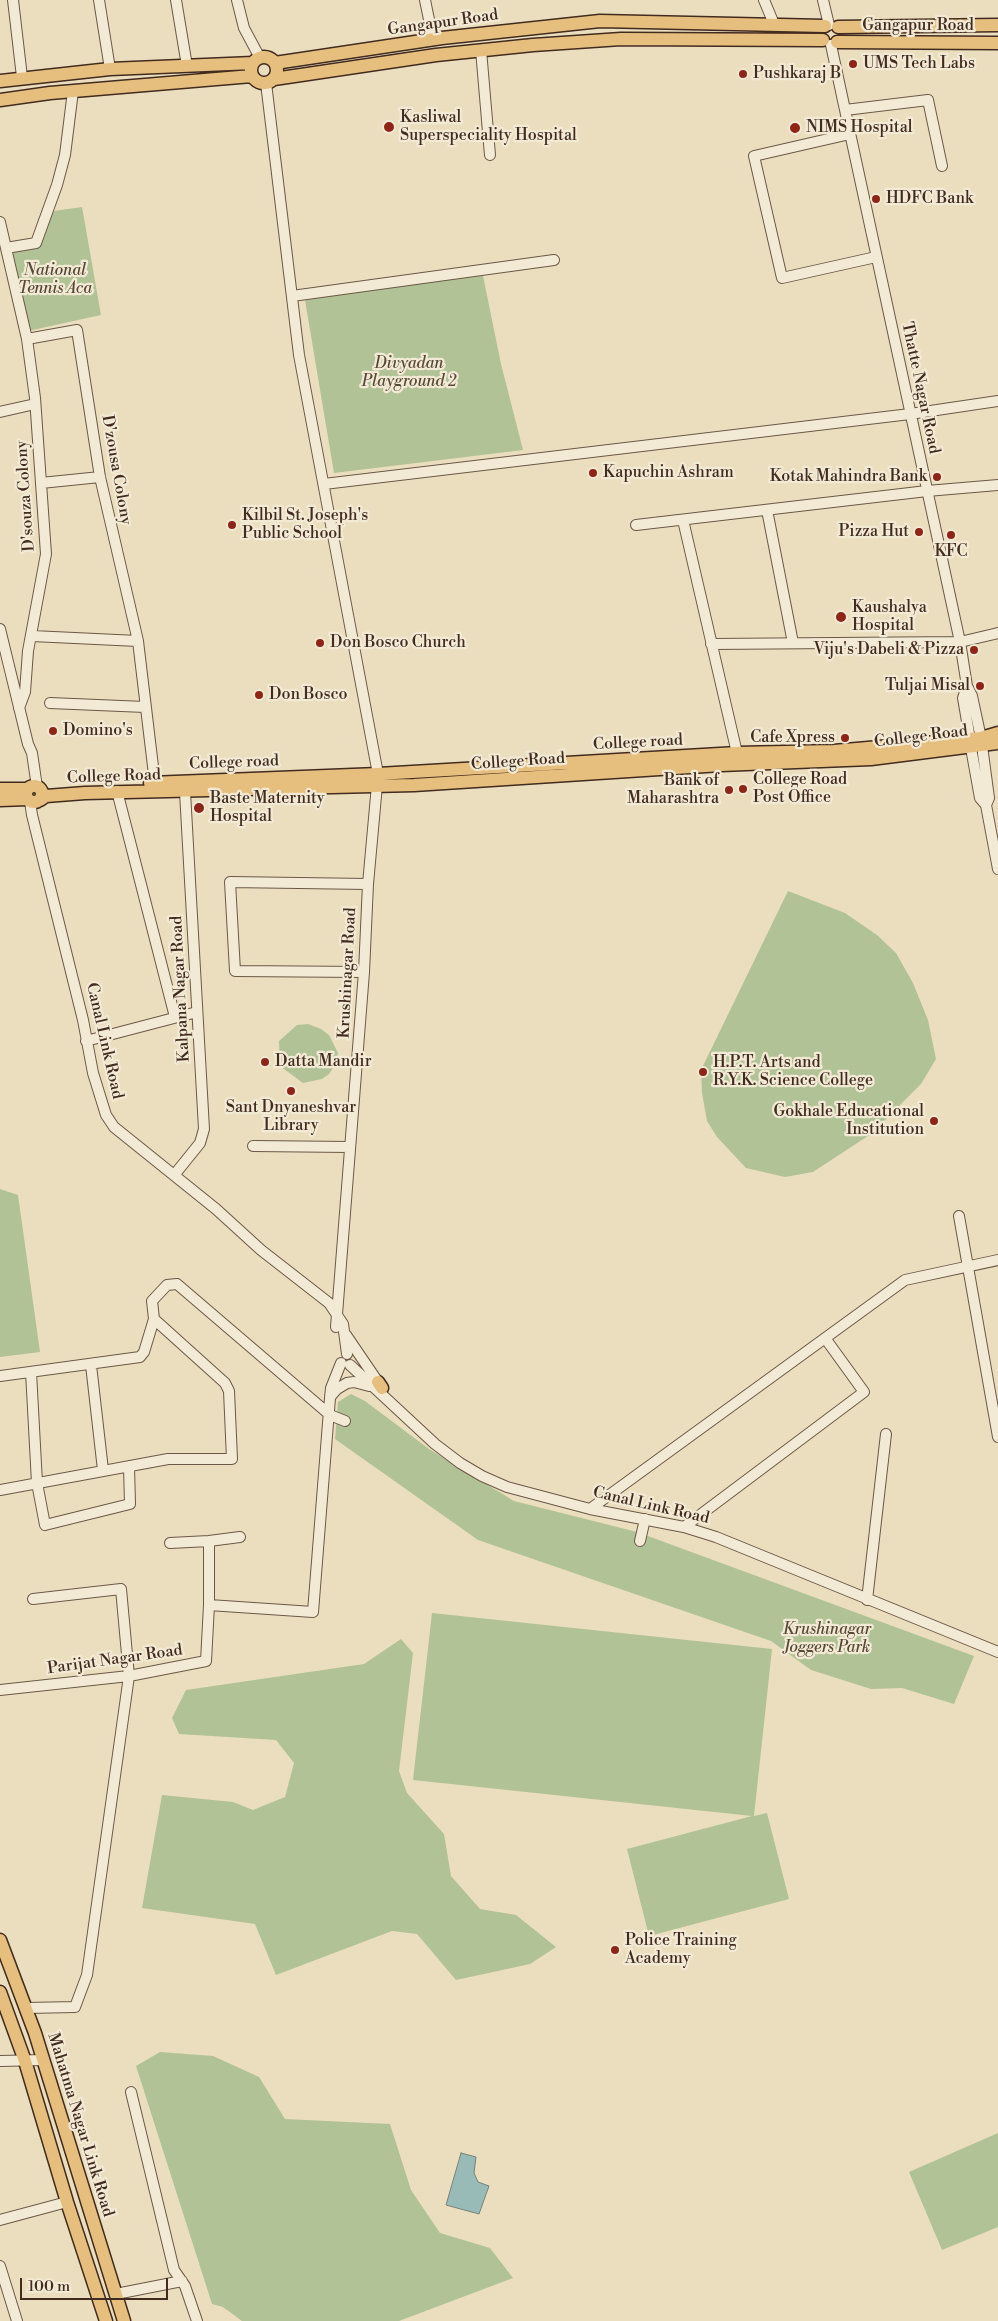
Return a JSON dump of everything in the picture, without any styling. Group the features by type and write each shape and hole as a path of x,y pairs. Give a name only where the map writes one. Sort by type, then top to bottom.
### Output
{"main road":[{"name":"Gangapur Road","path":"275,63 433,39 600,21 831,26 998,25"},
{"path":"831,26 841,33 830,42 821,34 831,26"},
{"name":"Gangapur Road","path":"270,81 481,50 621,39 998,43"},
{"path":"0,100 255,66 268,58 275,63 277,71 270,81 258,82 255,66"},
{"path":"0,81 22,77 110,69 255,66"},
{"name":"College road","path":"0,788 34,794 155,783 377,779 737,753 834,751 976,743 998,733"},
{"name":"College Road","path":"0,800 34,794 46,796 118,791 185,792 377,779 442,783 721,765 871,760 976,743 998,743"},
{"name":"Mahatma Nagar Link Road","path":"0,1940 44,2060 124,2321"},
{"name":"Mahatma Nagar Link Road","path":"0,1992 25,2060 67,2202 106,2321"}],"street":[{"path":"13,0 22,77"},
{"path":"99,0 110,69"},
{"path":"176,0 187,66"},
{"path":"237,0 255,66"},
{"path":"425,0 433,39"},
{"path":"764,0 774,24"},
{"path":"823,0 831,26"},
{"name":"Thatte Nagar Road","path":"830,42 960,642 967,686 963,698 990,798 986,805 998,869"},
{"path":"481,50 490,155"},
{"name":"Krushinagar Road","path":"270,81 299,355 377,779 368,884 364,972 338,1293"},
{"path":"6,248 36,243 57,185 65,155 73,91"},
{"path":"845,110 928,100 942,166"},
{"path":"850,134 754,156 782,278 876,257"},
{"path":"0,222 27,339"},
{"path":"292,296 554,260"},
{"name":"D'zousa Colony","path":"27,339 77,330 100,477 120,570 138,641 155,783"},
{"name":"D'souza Colony","path":"19,708 25,692 32,636 46,554 35,404 27,339"},
{"path":"324,484 910,414 998,401"},
{"path":"0,412 35,404"},
{"path":"41,483 100,477"},
{"path":"636,526 927,491 998,485"},
{"path":"767,510 794,643"},
{"path":"683,520 737,753"},
{"name":"Canal Link Road","path":"0,629 28,744 26,756 34,794 32,815 38,833 99,1097 106,1115 114,1127 175,1174 261,1250 329,1303 336,1312 341,1328 346,1360"},
{"path":"711,644 960,642 998,633"},
{"path":"32,636 138,641"},
{"path":"50,703 145,707"},
{"path":"118,791 176,1017"},
{"name":"Kalpana Nagar Road","path":"175,1174 200,1143 204,1129 185,792"},
{"path":"364,972 235,971 230,882 368,884"},
{"path":"86,1041 197,1012"},
{"path":"253,1146 350,1147"},
{"path":"959,1216 998,1437"},
{"path":"590,1508 906,1280 998,1260"},
{"path":"0,1376 140,1358 144,1352 154,1319 152,1301 166,1285 178,1284 330,1416 345,1421"},
{"name":"Canal Link Road","path":"308,1287 341,1328 378,1386 395,1406 435,1444 460,1463 482,1476 507,1487 590,1508 684,1527 716,1537 998,1652"},
{"path":"336,1312 338,1293"},
{"path":"338,1293 341,1328"},
{"path":"0,1490 168,1459 232,1459 229,1391 225,1383 154,1319"},
{"path":"684,1527 864,1392 825,1338"},
{"path":"330,1398 337,1389 346,1360"},
{"path":"346,1360 378,1386"},
{"path":"209,1541 209,1605 313,1612 331,1388 346,1360"},
{"path":"91,1365 103,1470"},
{"path":"31,1372 37,1483 45,1525 130,1504 129,1466"},
{"path":"337,1389 354,1382 378,1386"},
{"path":"867,1600 886,1434"},
{"path":"640,1541 645,1519"},
{"path":"170,1543 240,1537"},
{"path":"26,2008 75,2007 87,1975 129,1676 120,1589 33,1599"},
{"name":"Parijat Nagar Road","path":"0,1690 129,1676 206,1661 209,1605"},
{"path":"0,2061 44,2060"},
{"path":"131,2092 174,2270 186,2286 196,2321"},
{"path":"0,2220 67,2202"},
{"path":"0,2266 17,2321"},
{"path":"116,2294 182,2281"}],"green space":[{"name":"National Tennis Aca","path":"82,207 101,315 28,331 8,251 38,245 54,211"},
{"name":"Divyadan Playground 2","path":"482,271 501,364 523,450 334,473 305,300"},
{"path":"788,891 845,913 877,935 896,953 913,983 928,1020 936,1059 921,1084 871,1134 813,1172 785,1177 746,1168 717,1137 707,1121 702,1093 701,1070"},
{"path":"308,1024 321,1029 329,1035 338,1053 335,1065 329,1074 322,1079 303,1083 280,1066 279,1041 297,1025"},
{"path":"0,1189 18,1195 40,1352 0,1357"},
{"name":"Krushinagar Joggers Park","path":"351,1394 365,1401 429,1449 514,1501 637,1532 974,1656 954,1704 902,1688 871,1689 811,1670 771,1641 478,1540 335,1439 338,1402"},
{"path":"432,1613 772,1649 754,1816 767,1813 789,1899 649,1936 627,1849 752,1816 413,1780"},
{"path":"401,1639 413,1653 399,1771 407,1793 444,1834 451,1876 480,1909 516,1915 556,1947 530,1964 456,1980 417,1934 392,1931 276,1975 255,1924 142,1908 162,1795 233,1802 253,1810 285,1797 294,1763 276,1740 179,1734 172,1718 186,1690 364,1664"},
{"path":"160,2052 213,2056 259,2077 285,2119 390,2124 411,2190 440,2233 490,2248 513,2278 399,2321 242,2321 223,2307 212,2304 136,2066"},
{"path":"998,2133 998,2227 942,2250 909,2172"}],"water":[{"path":"461,2153 476,2157 474,2173 478,2182 489,2186 479,2214 446,2205"}],"place":[{"name":"UMS Tech Labs","path":"853,64"},
{"name":"Pushkaraj B","path":"743,74"},
{"name":"Kasliwal Superspeciality Hospital","path":"389,127"},
{"name":"NIMS Hospital","path":"795,128"},
{"name":"HDFC Bank","path":"876,199"},
{"name":"Kapuchin Ashram","path":"593,473"},
{"name":"Kotak Mahindra Bank","path":"937,477"},
{"name":"Kilbil St. Joseph's Public School","path":"232,525"},
{"name":"Pizza Hut","path":"919,532"},
{"name":"KFC","path":"951,535"},
{"name":"Kaushalya Hospital","path":"841,617"},
{"name":"Don Bosco Church","path":"320,643"},
{"name":"Viju's Dabeli & Pizza","path":"974,650"},
{"name":"Tuljai Misal","path":"980,686"},
{"name":"Don Bosco","path":"259,695"},
{"name":"Domino's","path":"53,731"},
{"name":"Cafe Xpress","path":"845,738"},
{"name":"College Road Post Office","path":"743,789"},
{"name":"Bank of Maharashtra","path":"729,790"},
{"name":"Baste Maternity Hospital","path":"199,808"},
{"name":"Datta Mandir","path":"265,1062"},
{"name":"H.P.T. Arts and R.Y.K. Science College","path":"703,1072"},
{"name":"Sant Dnyaneshvar Library","path":"291,1091"},
{"name":"Gokhale Educational Institution","path":"934,1121"},
{"name":"Police Training Academy","path":"615,1950"}]}
